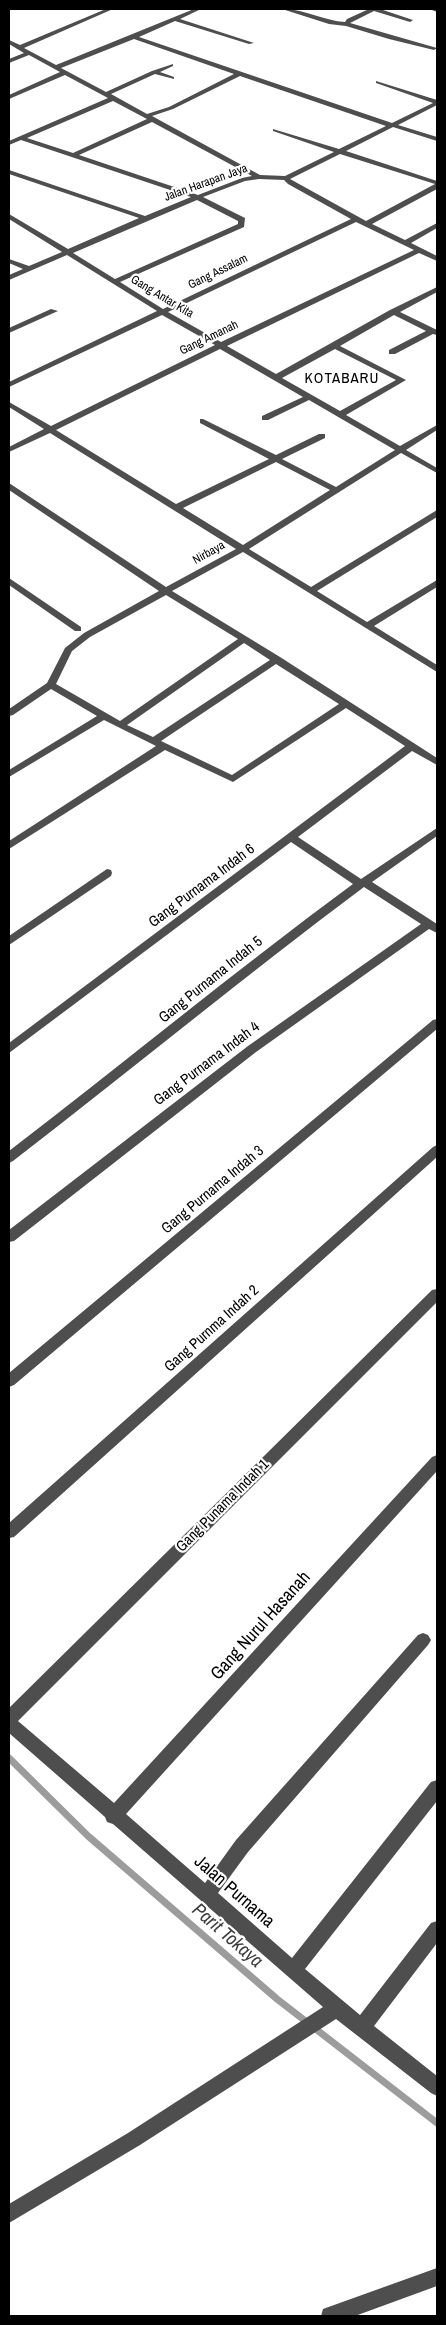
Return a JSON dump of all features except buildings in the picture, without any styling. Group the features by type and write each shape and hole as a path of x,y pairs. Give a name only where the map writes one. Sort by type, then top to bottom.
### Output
{"street":[{"path":"19,48 110,9"},
{"path":"176,9 189,13"},
{"path":"57,67 134,37 198,9"},
{"path":"285,9 332,23 347,24 390,38 434,48"},
{"path":"347,24 348,20 374,9 410,20"},
{"path":"90,11 98,14"},
{"path":"174,19 251,43"},
{"path":"134,37 239,74 437,139"},
{"path":"9,42 259,177"},
{"path":"9,61 28,53"},
{"path":"106,94 171,65"},
{"path":"9,97 66,72"},
{"path":"154,72 172,78"},
{"path":"146,116 171,108 239,74"},
{"path":"378,82 437,103"},
{"path":"9,143 113,98"},
{"name":"Jalan Harapan Jaya","path":"9,278 145,218 244,179 259,177 286,178 437,103"},
{"path":"74,155 153,119"},
{"path":"275,130 437,185"},
{"path":"22,138 197,197 236,216 243,222 115,282"},
{"path":"9,172 145,218"},
{"path":"286,178 290,183 437,259"},
{"path":"367,224 437,185"},
{"name":"Gang Antar Kita","path":"9,216 163,312 222,344 437,471"},
{"name":"Gang Assalam","path":"9,385 356,218"},
{"path":"406,243 437,226"},
{"name":"Gang Amanah","path":"9,450 222,344 420,250"},
{"path":"9,261 30,269"},
{"path":"276,377 336,347 393,312 437,289"},
{"path":"9,331 54,311"},
{"path":"393,312 435,332"},
{"path":"392,352 435,332"},
{"path":"336,347 402,380 341,414"},
{"path":"265,418 309,397"},
{"path":"9,404 437,668"},
{"path":"203,421 336,490"},
{"name":"Nirbaya","path":"9,713 51,684 68,650 82,632 165,591 244,548 437,427"},
{"path":"177,507 322,436"},
{"path":"9,486 165,591 276,659 437,762"},
{"path":"312,590 437,513"},
{"path":"9,581 82,632"},
{"path":"368,625 437,583"},
{"path":"120,725 244,639"},
{"path":"154,741 276,659"},
{"path":"51,684 120,725 233,779 346,704"},
{"path":"9,774 104,716"},
{"path":"9,846 164,746"},
{"name":"Gang Purnama Indah 6","path":"9,1049 412,746"},
{"name":"Gang Purnama Indah 5","path":"9,1158 169,1034 269,952 362,883 437,831"},
{"path":"292,838 433,927"},
{"path":"9,940 106,873"},
{"name":"Gang Purnama Indah 4","path":"9,1237 252,1049 433,927"},
{"name":"Gang Purnama Indah 3","path":"9,1381 437,1023"},
{"name":"Gang Purnma Indah 2","path":"9,1532 437,1150"},
{"name":"Gang Punama Indah 1","path":"10,1725 437,1294"},
{"name":"Gang Nurul Hasanah","path":"113,1816 437,1461"},
{"path":"207,1894 242,1846 423,1640"},
{"name":"Jalan Purnama","path":"10,1725 113,1816 294,1969 332,2012 362,2027 437,2088"},
{"path":"294,1969 437,1788"},
{"path":"362,2027 437,1929"},
{"path":"9,2214 134,2139 332,2012"},
{"path":"330,2316 437,2277"}],"waterway":[{"name":"Parit Tokaya","path":"9,1758 88,1836 277,1999 437,2123"}],"district":[{"name":"KOTABARU","path":"342,379"}]}
